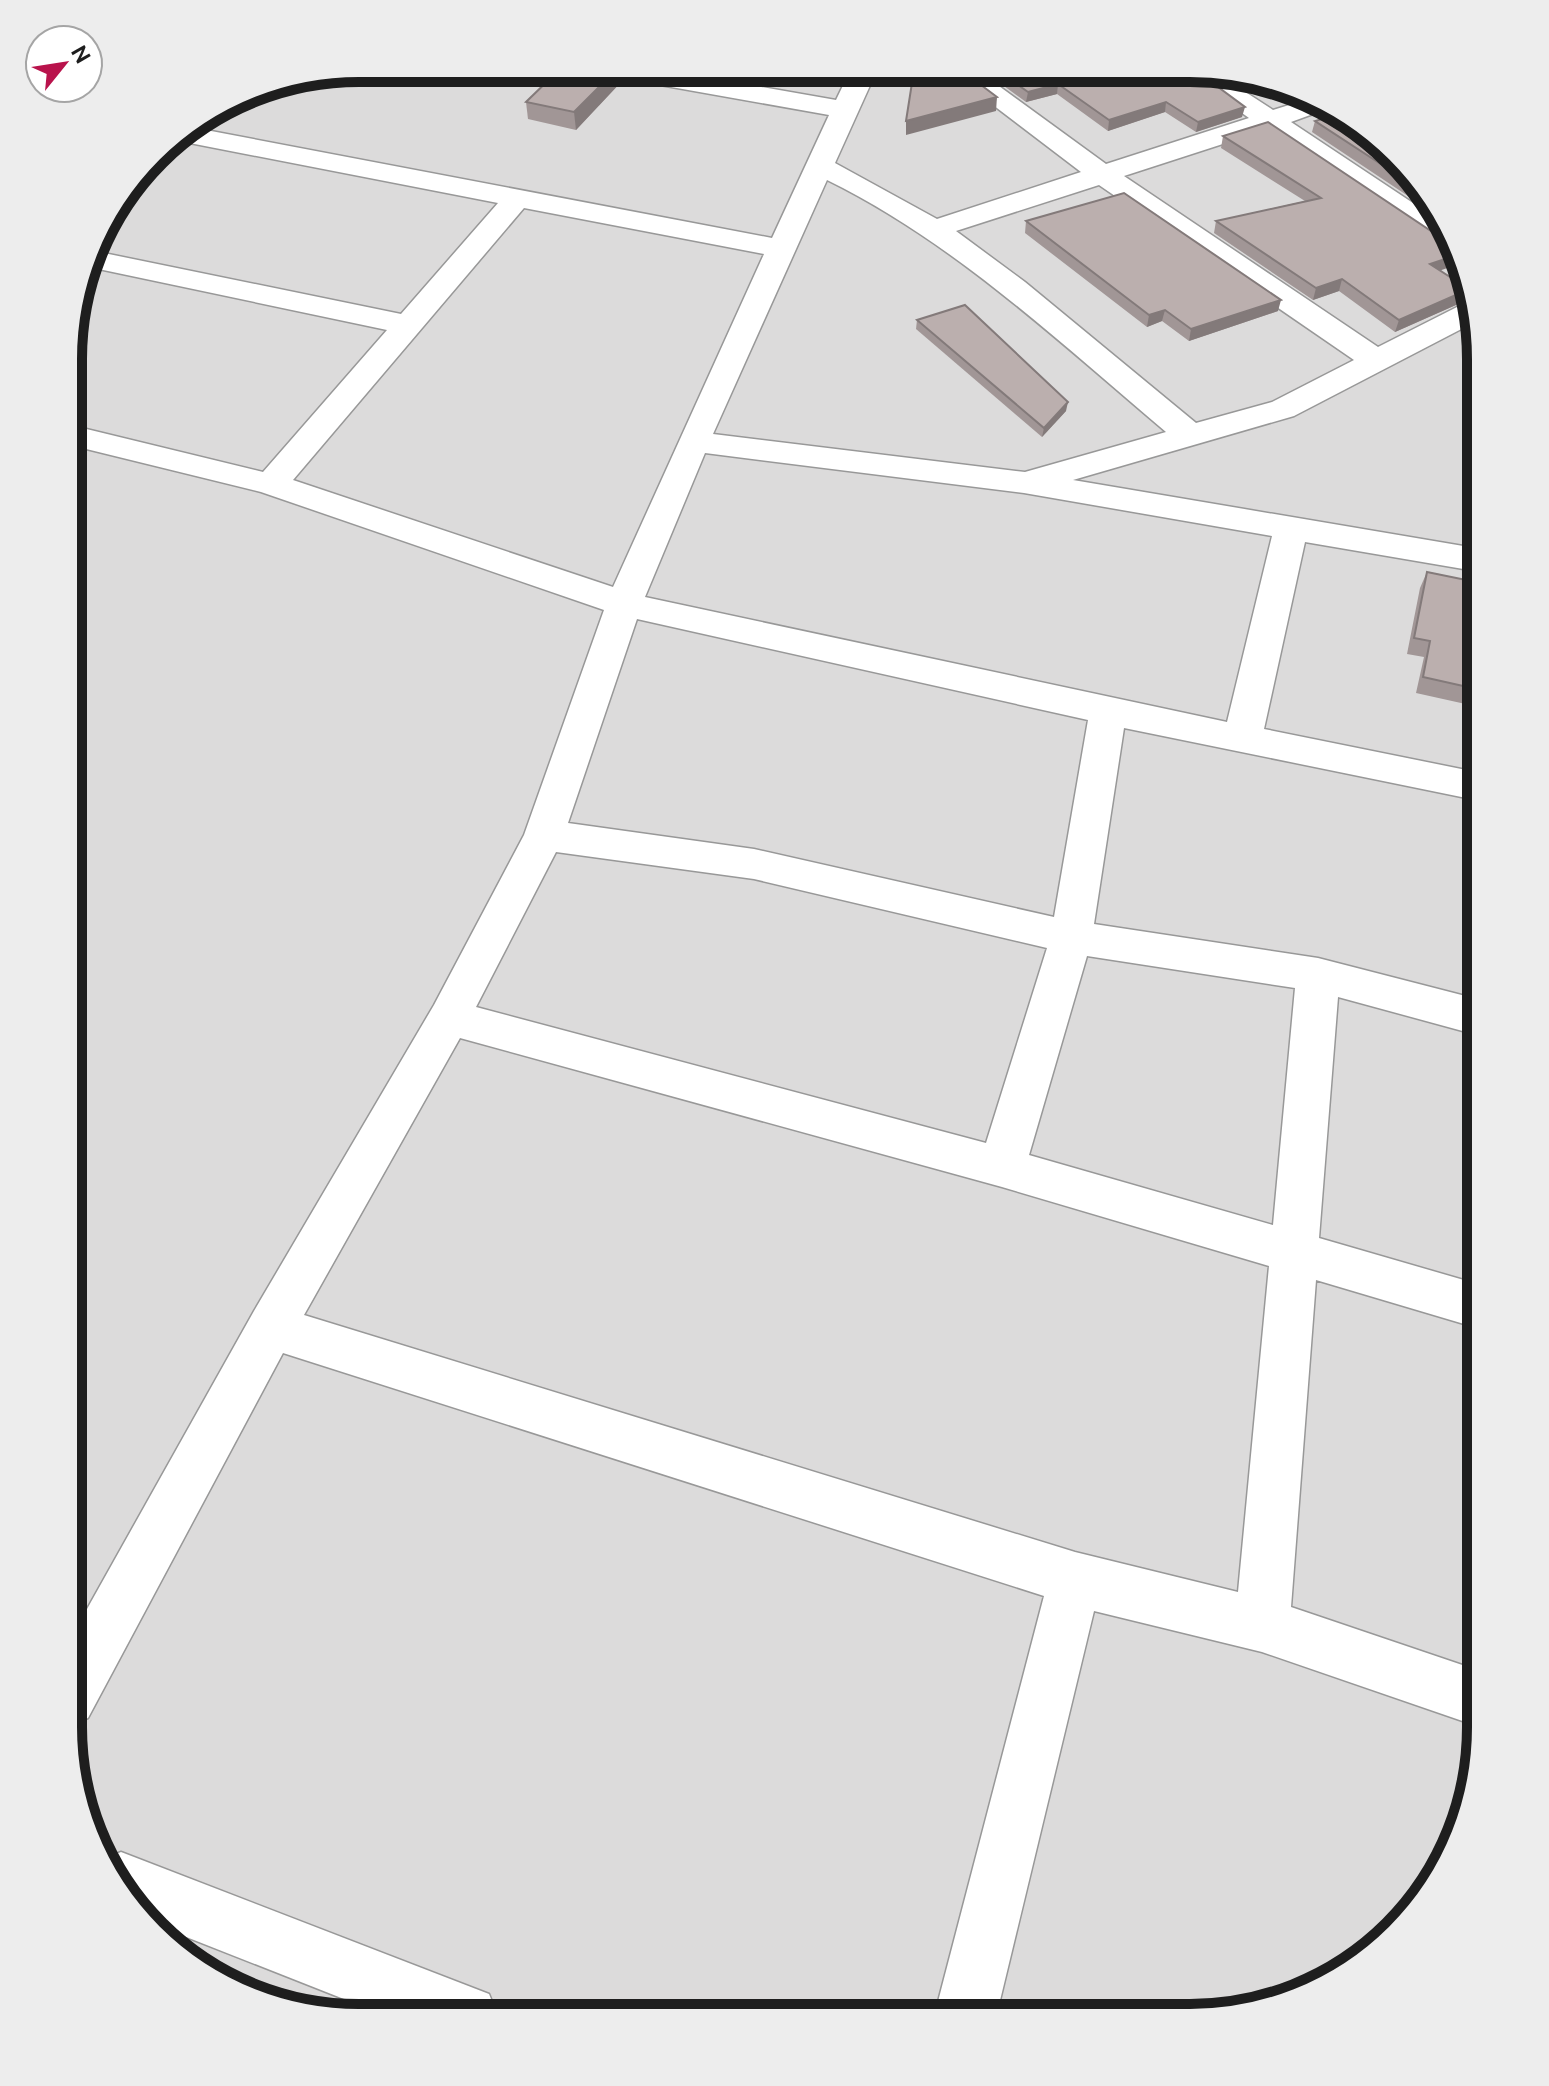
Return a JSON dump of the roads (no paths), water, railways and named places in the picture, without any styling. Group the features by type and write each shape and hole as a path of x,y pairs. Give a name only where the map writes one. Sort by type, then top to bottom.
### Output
{"street":[{"path":"82,1672 271,1327 449,1017 544,835 624,604 660,515 858,82"},
{"path":"977,82 1103,175 1377,361"},
{"path":"692,83 847,110"},
{"path":"1215,83 1436,232"},
{"path":"937,228 1306,108"},
{"path":"195,136 783,249"},
{"path":"822,167 874,189 937,228 1191,436"},
{"path":"271,484 405,324 517,198"},
{"path":"100,261 405,324"},
{"path":"1024,482 1283,409 1464,315"},
{"path":"82,438 271,484 624,604 1108,711 1467,784"},
{"path":"696,442 1024,482 1467,559"},
{"path":"1243,737 1291,529"},
{"path":"1002,1167 1071,937 1108,711"},
{"path":"544,835 754,864 1071,937 1318,975 1467,1014"},
{"path":"1262,1625 1318,975"},
{"path":"449,1017 1002,1167 1466,1303"},
{"path":"271,1327 1075,1579 1262,1625 1466,1694"},
{"path":"968,2004 1075,1579"},
{"path":"133,1887 436,2004"}]}
